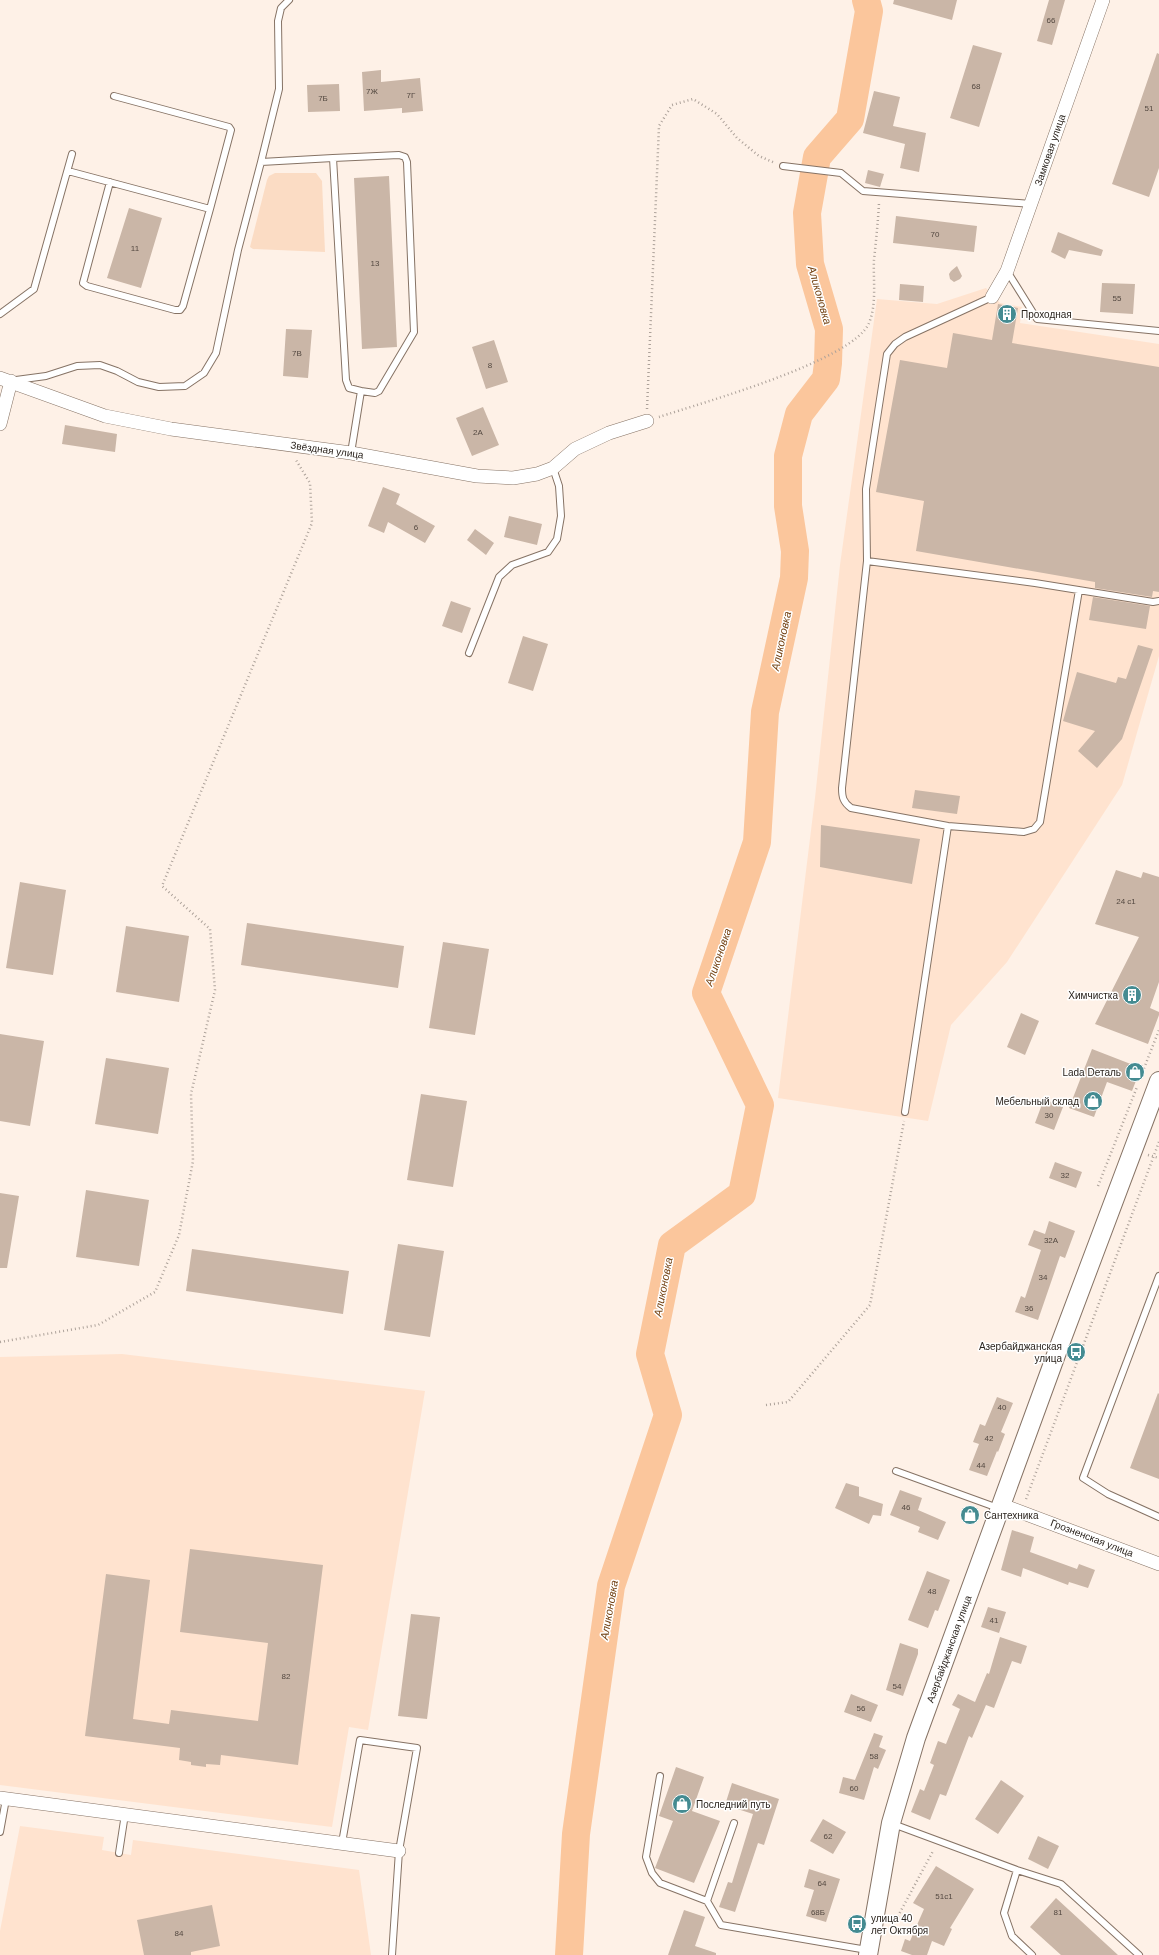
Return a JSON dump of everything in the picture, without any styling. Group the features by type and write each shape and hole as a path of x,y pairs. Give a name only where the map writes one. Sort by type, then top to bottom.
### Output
{"main road":[{"name":"Азербайджанская улица","path":"868,1953 891,1823 916,1738 1065,1329 1159,1081"}],"street":[{"name":"Замковая улица","path":"992,297 1007,271 1103,0"},
{"path":"0,424 5,379"},
{"name":"Звёздная улица","path":"5,379 105,416 171,429 351,453 477,476 513,478 537,474 553,468 576,449 609,433 647,421"},
{"name":"Грозненская улица","path":"1001,1507 1019,1511 1159,1564"},
{"path":"3,1798 399,1851"}],"lane":[{"path":"5,379 46,376 77,366 100,365 117,371 138,382 159,387 186,386 204,374 216,353 238,250 278,89 278,20 282,8 289,0"},
{"path":"110,182 83,283 86,286 167,308 180,310 183,306 231,130 229,127 114,96"},
{"path":"0,314 34,289 72,154"},
{"path":"261,162 333,158 399,155 405,157 407,162 414,332 379,391 375,392 361,391 350,388 346,380 333,158"},
{"path":"784,166 841,173 863,191 1031,204"},
{"path":"68,171 210,209"},
{"path":"1007,271 1037,319 1159,331"},
{"path":"992,297 905,337 895,344 887,354 866,489 868,561 842,797 846,804 851,808 948,826 1024,832 1034,829 1040,822 1079,590"},
{"path":"351,453 361,391"},
{"path":"469,653 499,577 512,565 548,552 557,539 561,516 559,486 553,468"},
{"path":"868,561 1079,590 1153,602 1159,601"},
{"path":"905,1112 948,826"},
{"path":"1159,1276 1083,1478 1108,1494 1159,1517"},
{"path":"896,1471 1001,1507"},
{"path":"342,1843 360,1740 417,1748 399,1851 392,1955"},
{"path":"660,1776 646,1857 652,1873 660,1883 707,1901 721,1924 868,1953"},
{"path":"0,1832 3,1798"},
{"path":"119,1853 125,1814"},
{"path":"707,1901 734,1823"},
{"path":"891,1823 1017,1870 1061,1884 1139,1955"},
{"path":"1017,1870 1004,1913 1012,1936 1032,1955"}],"path":[{"path":"784,166 759,156 737,138 717,114 693,99 672,105 659,126 647,421 805,368 854,341 866,329 873,308 874,261 880,192"},
{"path":"0,1342 98,1325 155,1292 179,1235 193,1161 190,1094 215,990 210,929 162,886 312,523 310,483 286,444"},
{"path":"1098,1186 1159,1030"},
{"path":"766,1405 788,1402 870,1305 905,1112"},
{"path":"1019,1511 1027,1497 1159,1142"},
{"path":"1154,1156 1159,1158"},
{"path":"890,1916 897,1918 934,1852 927,1849"}],"shaded area":[{"path":"275,173 316,173 322,181 325,252 253,249 250,247 267,180 269,176"},
{"path":"986,288 1000,303 1022,307 1020,323 1159,344 1159,656 1122,785 1007,962 951,1025 928,1121 778,1098 815,798 840,565 877,299 937,304"},
{"path":"122,1354 425,1391 368,1730 349,1727 332,1827 0,1785 0,1357"},
{"path":"20,1826 104,1837 102,1850 131,1855 133,1840 359,1870 371,1955 0,1955 0,1931"}],"building":[{"path":"894,0 957,0 952,20 893,4"},
{"path":"1049,0 1065,0 1052,45 1037,41"},
{"path":"973,45 1002,53 979,127 950,118"},
{"path":"1157,53 1159,54 1159,168 1149,197 1112,184"},
{"path":"381,70 381,82 420,78 423,111 402,113 402,108 364,111 362,72"},
{"path":"339,84 340,111 308,112 307,85"},
{"path":"874,91 900,97 893,126 926,133 919,172 900,168 905,144 863,133"},
{"path":"868,170 884,174 880,187 865,183"},
{"path":"389,176 397,347 362,349 354,178"},
{"path":"129,208 162,218 141,288 107,278"},
{"path":"896,216 977,226 974,252 893,243"},
{"path":"1058,232 1103,250 1101,256 1069,250 1065,259 1051,252"},
{"path":"957,266 962,276 954,282 950,279 949,274"},
{"path":"1102,283 1135,284 1133,314 1100,312"},
{"path":"900,284 924,286 923,302 899,300"},
{"path":"998,304 1018,308 1012,343 1159,367 1159,592 1153,591 1152,597 1095,588 1095,582 916,551 924,501 876,492 900,360 947,368 953,333 992,340"},
{"path":"286,329 312,330 308,378 283,376"},
{"path":"494,340 508,382 486,389 472,347"},
{"path":"483,407 499,445 472,456 456,418"},
{"path":"65,425 117,434 115,452 62,444"},
{"path":"383,487 400,494 396,504 435,526 425,543 388,522 384,533 368,526"},
{"path":"509,516 542,524 537,545 504,537"},
{"path":"475,529 494,543 486,555 467,540"},
{"path":"1093,597 1150,606 1146,629 1089,620"},
{"path":"451,601 471,608 462,633 442,626"},
{"path":"523,636 548,644 533,691 508,683"},
{"path":"1138,645 1153,649 1122,739 1097,768 1078,751 1095,731 1063,721 1077,672 1116,683 1118,677 1126,679"},
{"path":"915,790 960,796 957,814 912,808"},
{"path":"821,825 920,839 912,884 820,867"},
{"path":"1116,870 1141,878 1143,872 1159,877 1159,982 1150,1008 1159,1012 1159,1015 1148,1044 1095,1024 1139,937 1095,924"},
{"path":"20,882 66,890 53,975 6,968"},
{"path":"247,923 404,946 398,988 241,965"},
{"path":"126,926 189,936 179,1002 116,992"},
{"path":"443,942 489,949 475,1035 429,1028"},
{"path":"1021,1013 1039,1021 1025,1055 1007,1047"},
{"path":"0,1034 44,1041 30,1126 0,1121"},
{"path":"1092,1049 1141,1068 1132,1091 1107,1082 1094,1117 1069,1108"},
{"path":"106,1058 169,1068 158,1134 95,1124"},
{"path":"421,1094 467,1101 453,1187 407,1180"},
{"path":"1044,1099 1063,1107 1054,1130 1035,1123"},
{"path":"1055,1162 1082,1172 1076,1188 1049,1178"},
{"path":"86,1190 149,1200 139,1266 76,1257"},
{"path":"0,1193 19,1196 7,1268 0,1268"},
{"path":"1049,1221 1075,1231 1065,1258 1060,1256 1038,1320 1015,1312 1021,1296 1025,1298 1041,1250 1028,1245 1034,1230 1045,1234"},
{"path":"398,1244 444,1251 430,1337 384,1330"},
{"path":"192,1249 349,1271 343,1314 186,1291"},
{"path":"1158,1393 1159,1394 1159,1479 1130,1468"},
{"path":"997,1397 1013,1403 1001,1432 1005,1434 987,1476 969,1470 979,1444 973,1442 980,1424 985,1426"},
{"path":"846,1483 859,1487 859,1496 883,1504 881,1516 873,1515 869,1524 835,1508"},
{"path":"900,1490 922,1498 918,1510 946,1522 938,1540 918,1532 920,1527 890,1515"},
{"path":"1012,1530 1034,1537 1030,1552 1077,1569 1079,1564 1095,1570 1088,1588 1069,1582 1068,1585 1023,1568 1021,1577 1001,1570"},
{"path":"190,1549 323,1565 298,1765 221,1755 220,1765 206,1764 206,1767 191,1765 191,1762 179,1760 180,1748 85,1736 106,1574 150,1580 133,1719 169,1724 171,1710 258,1721 268,1643 180,1632"},
{"path":"927,1571 950,1580 938,1611 935,1610 928,1628 908,1620"},
{"path":"988,1607 1006,1612 999,1633 981,1627"},
{"path":"411,1614 440,1617 427,1719 398,1716"},
{"path":"1000,1637 1027,1646 1021,1664 1012,1661 994,1708 986,1705 972,1738 969,1736 946,1796 940,1794 930,1820 911,1812 920,1789 924,1791 934,1765 930,1763 938,1741 946,1744 960,1709 952,1705 958,1694 975,1702 987,1673 989,1674"},
{"path":"900,1643 918,1649 918,1654 903,1696 886,1690"},
{"path":"851,1694 878,1705 871,1722 844,1712"},
{"path":"874,1733 883,1736 879,1747 886,1750 878,1769 874,1767 864,1800 839,1793 843,1777 855,1780"},
{"path":"676,1767 704,1777 692,1811 720,1821 694,1883 655,1868 673,1821 659,1816"},
{"path":"1001,1780 1024,1796 998,1834 975,1819"},
{"path":"732,1783 779,1799 764,1845 758,1843 735,1912 719,1907 728,1882 732,1883 753,1814 725,1805"},
{"path":"823,1819 846,1832 833,1854 810,1841"},
{"path":"1038,1836 1059,1846 1048,1869 1028,1859"},
{"path":"936,1866 974,1889 950,1928 952,1929 944,1946 932,1941 927,1955 912,1955 901,1951 905,1939 910,1941 924,1909 913,1903"},
{"path":"809,1869 840,1879 826,1922 806,1916 814,1890 804,1887"},
{"path":"1056,1898 1118,1955 1061,1955 1030,1927"},
{"path":"212,1905 220,1946 191,1952 191,1955 144,1955 137,1920"},
{"path":"684,1910 705,1917 695,1946 716,1953 716,1955 668,1955"}],"waterway":[{"name":"Аликоновка","path":"569,1955 576,1834 611,1586 668,1415 650,1354 672,1245 742,1194 760,1105 706,993 757,842 765,712 794,578 795,551 788,506 788,456 799,414 826,379 828,363 829,329 810,264 807,213 817,157 850,119 869,11 866,0"}],"place":[{"name":"Проходная","path":"1007,314"},
{"name":"Химчистка","path":"1132,995"},
{"name":"Lada Dеталь","path":"1135,1072"},
{"name":"Мебельный склад","path":"1093,1101"},
{"name":"Азербайджанская улица","path":"1076,1352"},
{"name":"Сантехника","path":"970,1515"},
{"name":"Последний путь","path":"682,1804"},
{"name":"улица 40 лет Октября","path":"857,1924"}]}
